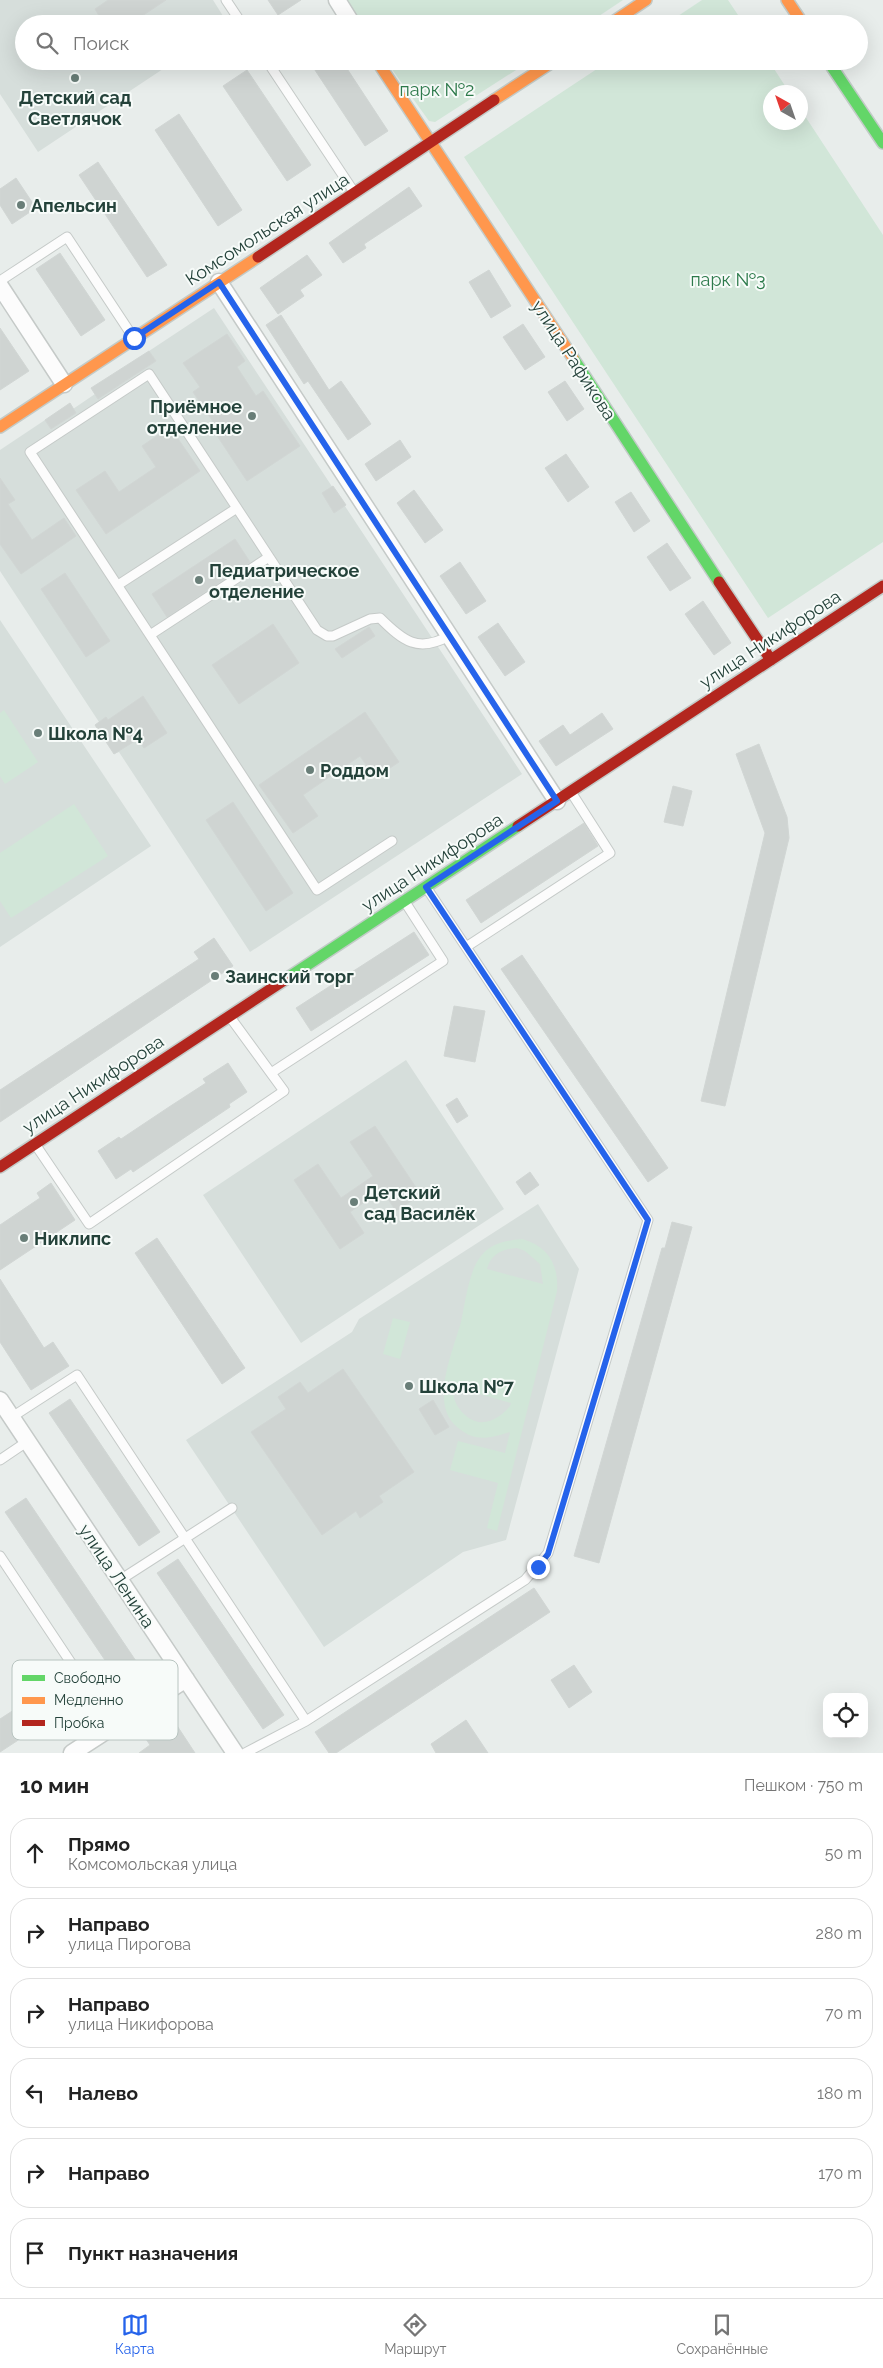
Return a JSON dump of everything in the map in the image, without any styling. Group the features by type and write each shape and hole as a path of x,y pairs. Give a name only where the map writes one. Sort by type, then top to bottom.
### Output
{"street":[{"path":"337,0 346,15"},
{"path":"624,15 646,0"},
{"path":"787,0 797,15"},
{"name":"улица Рафикова","path":"383,70 771,660"},
{"name":"Комсомольская улица","path":"0,427 540,70"},
{"path":"834,70 883,143"},
{"path":"219,282 557,801"},
{"path":"0,286 64,384"},
{"name":"улица Никифорова","path":"0,1167 883,586"},
{"name":"улица Ленина","path":"0,1400 173,1660"},
{"name":"улица Ленина","path":"178,1667 234,1753"},
{"path":"178,1684 186,1679"},
{"path":"72,1753 92,1740"}],"lane":[{"path":"226,0 236,15"},
{"path":"273,70 354,193"},
{"path":"0,281 67,237 134,338"},
{"path":"392,841 317,890 30,452 149,374 316,630 327,636 333,636 370,619 380,618 403,640 414,644 436,643 449,636"},
{"path":"118,585 237,508"},
{"path":"150,635 269,557"},
{"path":"466,947 610,853 571,792"},
{"path":"245,1753 306,1721 525,1580 548,1554 648,1220 426,887"},
{"path":"271,1073 443,961 404,901"},
{"path":"35,1144 89,1224 284,1091 229,1016"},
{"path":"12,1417 77,1375 306,1721"},
{"path":"0,1460 28,1441"},
{"path":"120,1580 232,1508"},
{"path":"0,1556 3,1567 67,1660"}],"shaded area":[{"name":"Детский сад Светлячок","path":"0,0 213,0 222,15 15,15 15,70 161,70 38,152 0,94"},
{"path":"214,308 522,774 250,952 119,752 114,754 95,725 99,722 0,571 0,450 45,420 51,429 76,413 73,409 95,394 98,399 156,361 149,351"},
{"name":"Школа №4","path":"0,620 151,846 0,947"},
{"name":"Детский сад Василёк","path":"406,1060 504,1209 301,1343 203,1195"},
{"name":"Школа №7","path":"538,1204 579,1269 506,1540 463,1552 324,1647 186,1440 352,1332 359,1319"}],"green space":[{"path":"346,0 623,0 600,15 356,15"},
{"path":"702,0 728,0 738,15 680,15"},
{"name":"парк №2","path":"392,70 516,70 435,122 429,121"},
{"name":"парк №3","path":"595,70 775,70 784,85 763,85 763,130 808,130 808,121 883,235 883,542 768,618 464,157"},
{"path":"4,710 38,762 5,784 0,776 0,713"},
{"path":"74,804 108,856 11,918 0,901 0,853"},
{"path":"522,1239 539,1246 550,1258 556,1273 557,1291 497,1531 487,1528 498,1483 450,1470 458,1441 505,1453 510,1432 483,1438 464,1432 449,1417 445,1405 444,1391 449,1362 461,1322 470,1278 477,1262 486,1251 495,1245","holes":["517,1248 525,1251 540,1264 543,1284 487,1269 491,1260 498,1253","454,1387 511,1403 497,1418 484,1422 474,1421 464,1414 456,1404 453,1393"]},
{"path":"393,1318 410,1322 400,1359 383,1354"}],"building":[{"path":"108,0 166,0 144,15 99,15 95,9"},
{"path":"268,0 301,0 278,15"},
{"path":"247,70 311,165 287,181 223,86"},
{"path":"315,70 348,70 388,131 365,146"},
{"path":"179,114 242,210 218,226 155,130"},
{"path":"98,162 167,265 147,277 79,175"},
{"path":"16,178 36,208 12,224 0,205 0,189"},
{"path":"409,187 422,206 364,244 366,248 343,263 329,243"},
{"path":"60,253 105,320 81,336 36,269"},
{"path":"307,255 322,275 300,290 304,296 278,314 260,288"},
{"path":"489,270 511,306 491,318 469,282"},
{"path":"281,315 329,390 341,381 371,424 348,440 308,381 304,384 266,325"},
{"path":"523,324 545,357 525,370 503,337"},
{"path":"0,328 29,371 0,390"},
{"name":"Приёмное отделение","path":"227,334 245,361 237,367 256,396 263,391 300,446 247,481 210,425 214,423 193,392 200,387 183,363"},
{"path":"149,351 156,361 98,399 91,388"},
{"path":"565,381 584,409 567,421 548,392"},
{"path":"70,403 76,413 51,429 45,420"},
{"path":"170,427 200,471 106,534 76,490 105,471 119,492 156,467 142,446"},
{"path":"400,440 411,457 376,481 365,464"},
{"path":"566,454 589,487 568,502 545,468"},
{"path":"0,478 15,500 8,504 32,540 64,518 76,536 21,574 0,544"},
{"path":"333,486 346,505 334,513 322,493"},
{"path":"414,490 443,530 425,543 397,503"},
{"path":"631,492 650,521 634,532 615,502"},
{"name":"Педиатрическое отделение","path":"235,539 250,562 167,617 152,594"},
{"path":"667,543 691,578 670,591 647,557"},
{"path":"460,562 486,601 466,614 440,576"},
{"path":"65,573 110,641 86,657 41,589"},
{"path":"703,601 731,643 714,655 685,614"},
{"path":"498,623 525,662 505,676 478,637"},
{"path":"273,624 299,663 239,704 212,665"},
{"path":"369,627 375,636 342,658 335,649"},
{"path":"143,696 167,733 144,748 138,739 114,754 95,725 106,717 108,720"},
{"name":"Роддом","path":"365,712 399,762 375,778 360,756 303,795 318,816 293,833 259,785"},
{"path":"602,713 613,729 556,766 539,741 563,725 570,735"},
{"path":"759,744 787,817 789,838 725,1106 701,1101 765,833 736,754"},
{"path":"673,786 692,791 683,826 664,822"},
{"path":"233,802 293,893 266,911 206,820"},
{"path":"584,823 598,846 481,923 466,900"},
{"path":"414,932 429,955 311,1031 296,1008"},
{"path":"214,938 233,966 0,1122 0,1090 199,959 194,952"},
{"path":"522,955 668,1168 648,1182 501,969"},
{"path":"454,1006 485,1011 475,1062 444,1056"},
{"path":"228,1063 247,1092 229,1104 230,1107 133,1172 131,1169 116,1179 98,1151 119,1137 121,1139 206,1083 203,1079"},
{"path":"457,1098 468,1116 457,1123 446,1105"},
{"path":"375,1126 421,1195 396,1211 382,1190 350,1212 364,1233 340,1249 294,1180 318,1164 341,1198 373,1176 350,1142"},
{"path":"530,1172 539,1185 525,1195 516,1182"},
{"name":"Никлипс","path":"51,1183 75,1220 0,1270 0,1225 40,1198 37,1193"},
{"path":"672,1222 692,1227 599,1563 574,1556 662,1248 665,1248"},
{"path":"157,1238 245,1368 222,1384 135,1253"},
{"path":"0,1279 44,1348 53,1342 69,1366 31,1390 0,1342"},
{"path":"343,1369 414,1472 379,1496 383,1502 360,1518 356,1511 322,1535 251,1432 286,1409 278,1397 300,1382 308,1393"},
{"path":"70,1399 160,1532 139,1546 49,1413"},
{"path":"433,1400 449,1427 435,1435 419,1409"},
{"path":"26,1498 135,1660 105,1660 5,1512"},
{"path":"178,1559 284,1715 263,1729 157,1573"},
{"path":"534,1588 550,1612 336,1753 329,1753 315,1732"},
{"path":"574,1665 592,1692 569,1708 551,1680"},
{"path":"12,1711 12,1740 18,1740 0,1752 0,1719"},
{"path":"466,1720 488,1753 436,1753 431,1744"},
{"path":"178,1727 195,1753 139,1753 150,1745 147,1740 178,1740"}],"traffic: fast":[{"path":"834,70 883,143"},
{"path":"573,358 719,582"},
{"path":"286,979 518,826"}],"traffic: slow":[{"path":"624,15 646,0"},
{"path":"787,0 797,15"},
{"path":"383,70 573,358"},
{"path":"494,100 540,70"},
{"path":"0,427 258,257"}],"traffic: jam":[{"path":"258,257 494,100"},
{"path":"719,582 771,660"},
{"path":"518,826 883,586"},
{"path":"0,1167 286,979"}],"place":[{"name":"Детский сад Светлячок","path":"75,78"},
{"name":"Апельсин","path":"21,205"},
{"name":"Приёмное отделение","path":"252,416"},
{"name":"Педиатрическое отделение","path":"199,580"},
{"name":"Школа №4","path":"38,733"},
{"name":"Роддом","path":"310,770"},
{"name":"Заинский торг","path":"215,976"},
{"name":"Детский сад Василёк","path":"354,1202"},
{"name":"Никлипс","path":"24,1238"},
{"name":"Школа №7","path":"409,1386"}],"route":[{"path":"134,338 219,282 557,801 426,887 648,1220 548,1554 538,1567"}]}
